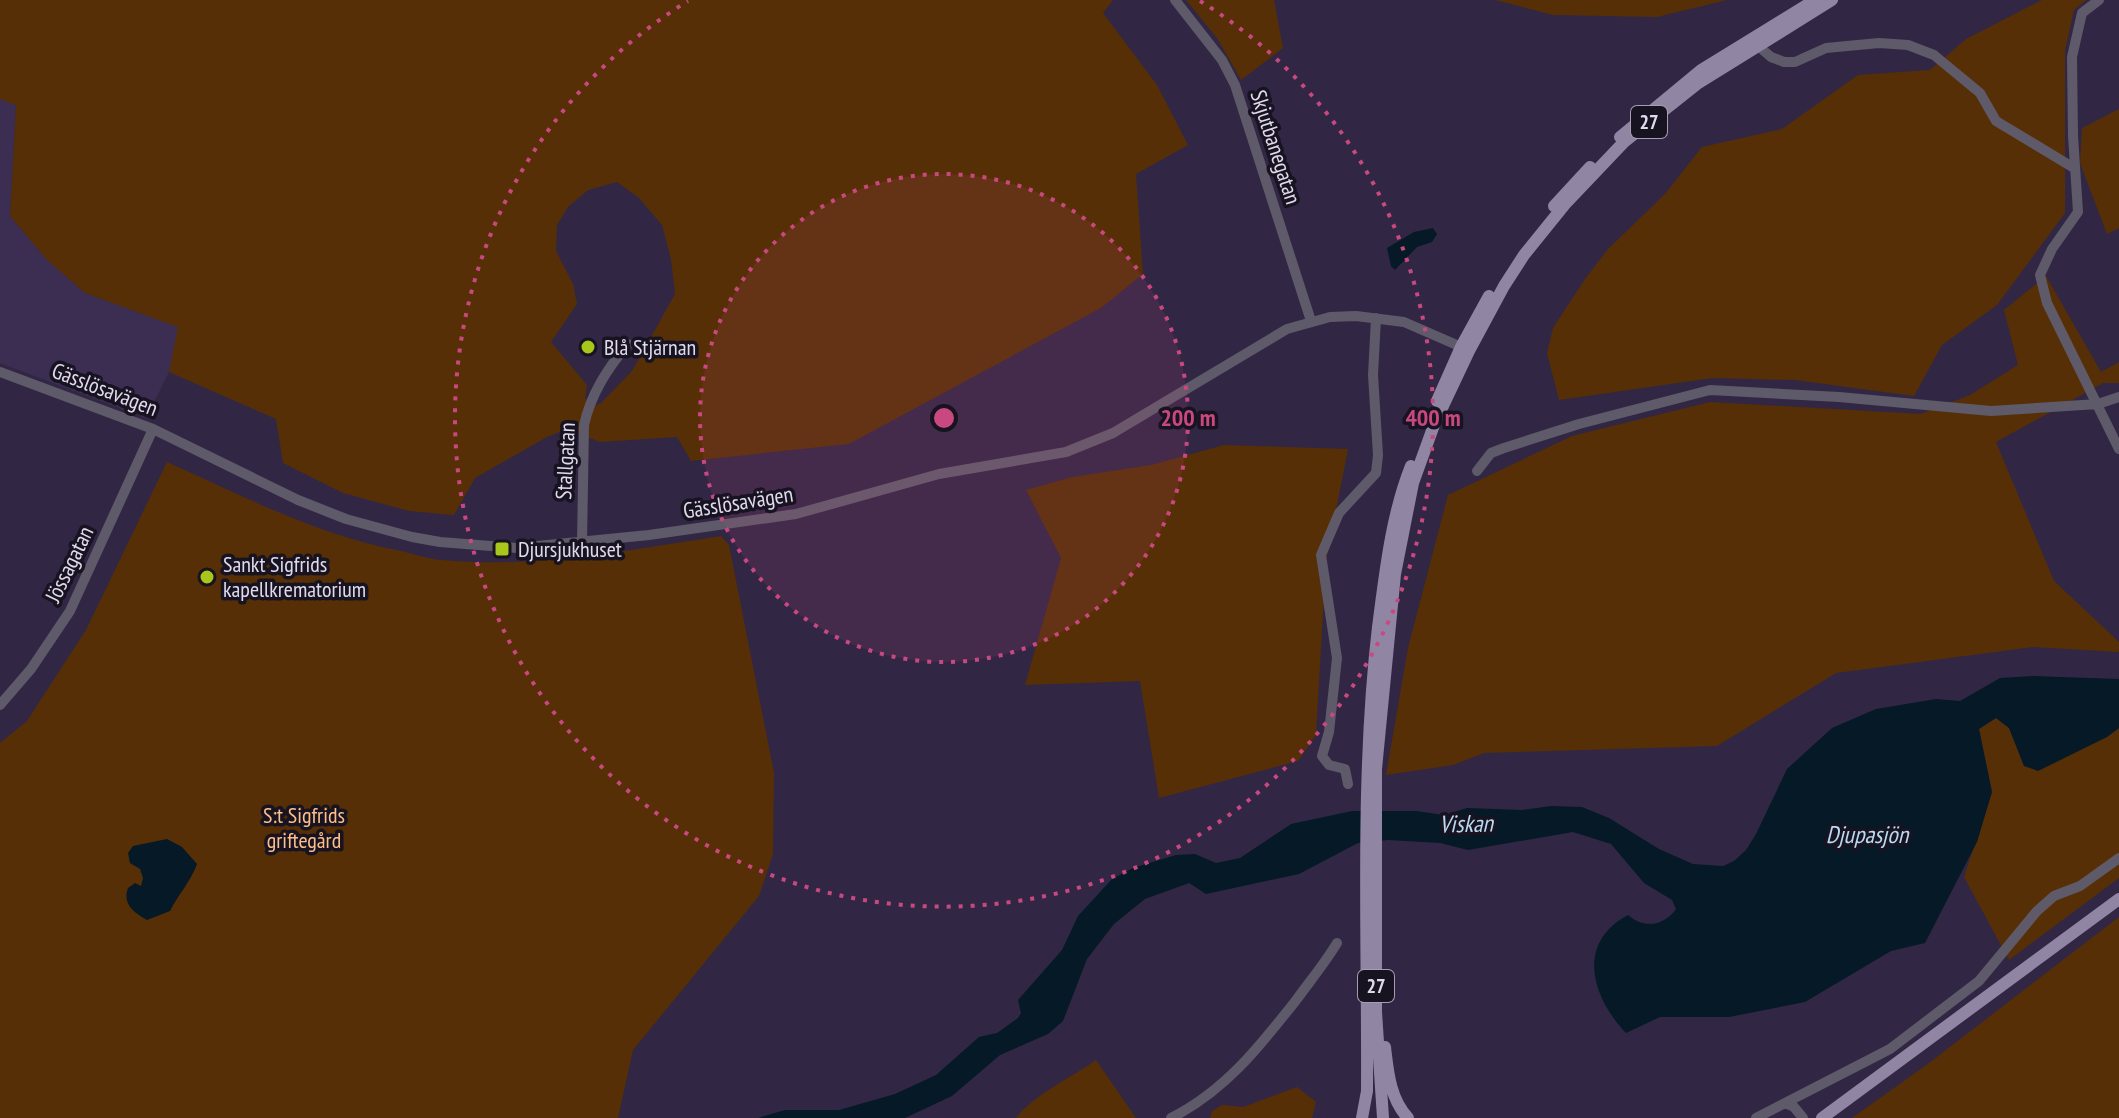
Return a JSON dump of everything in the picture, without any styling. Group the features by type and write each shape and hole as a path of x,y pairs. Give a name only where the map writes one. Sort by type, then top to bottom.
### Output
{"main road":[{"name":"27","path":"1380,1118 1372,1012 1372,770 1395,574 1413,483 1434,425 1491,292 1565,191 1637,120 1701,70 1815,0"},
{"name":"27","path":"1465,349 1524,255 1576,193 1636,133 1697,84 1832,0"},
{"path":"1822,1118 2119,899"},
{"path":"1362,1118 1367,1091 1372,1012"},
{"path":"1372,1012 1382,1028 1392,1090 1408,1118"}],"street":[{"name":"Skjutbanegatan","path":"1175,0 1222,60 1235,85 1311,321"},
{"path":"2093,1 2082,13 2072,57 2078,212 2052,249 2040,275 2047,303 2119,449"},
{"path":"1757,45 1771,57 1784,62 1795,62 1826,48 1879,43 1908,45 1934,55 1980,93 1996,121 2074,168"},
{"name":"Gässlösavägen","path":"0,372 153,429 298,500 346,519 398,534 502,549 582,543 796,514 939,474 1082,447 1113,433 1281,332 1330,317 1404,322 1465,349"},
{"path":"1348,784 1345,769 1329,765 1322,756 1329,732 1337,658 1321,555 1339,513 1376,473 1378,455 1373,375 1376,318"},
{"name":"Stallgatan","path":"582,543 584,425 588,408 604,375 628,344"},
{"path":"1477,471 1491,453 1504,448 1579,424 1710,390 1839,397 1991,411 2098,404 2119,397"},
{"name":"Jössagatan","path":"0,705 31,669 70,611 153,429"},
{"path":"1756,1118 1890,1049 1979,981 2037,911 2054,896 2080,886 2119,858"},
{"path":"1171,1118 1211,1095 1239,1070 1337,943"},
{"path":"1785,1103 1794,1107 1803,1118"}],"shaded area":[{"path":"0,99 16,104 10,216 47,260 85,293 179,327 169,372 146,418 0,363"}],"green space":[{"path":"0,0 1113,0 1103,13 1157,85 1188,145 1136,174 1143,274 1101,308 849,444 691,461 677,437 600,442 567,429 475,478 454,515 409,511 343,493 283,463 276,419 169,372 178,327 85,293 47,260 10,216 16,105 0,99","holes":["617,182 639,198 662,225 671,259 675,294 632,371 601,403 594,406 585,398 587,385 551,342 577,304 573,284 556,251 557,225 568,207 588,190"]},
{"path":"1186,0 1274,0 1283,48 1241,80 1217,38"},
{"path":"1495,0 1727,0 1657,17 1553,15"},
{"path":"2042,0 2086,0 2074,10 2065,50 2065,213 1997,305 1942,345 1914,396 1795,380 1712,378 1559,400 1547,353 1553,328 1608,249 1665,194 1702,147 1782,129 1858,75 1930,70 1966,39"},
{"path":"2119,109 2119,228 2107,234 2080,163 2082,128"},
{"path":"2046,276 2101,372 2119,362 2119,383 2103,383 1996,442 2054,581 2119,642 2119,652 2033,647 1836,673 1717,746 1484,753 1453,765 1386,775 1408,648 1448,495 1572,436 1710,402 1921,414 1970,395 2018,365 2004,310"},
{"path":"1224,445 1348,449 1326,561 1316,735 1298,761 1159,798 1140,681 1025,685 1061,558 1026,490 1072,477 1151,465"},
{"name":"S:t Sigfrids griftegård","path":"167,462 341,536 437,559 477,562 547,560 721,536 729,545 774,773 773,854 759,896 633,1050 618,1118 0,1118 0,743 27,721 86,630"},
{"path":"1996,718 2009,728 2024,766 2107,737 2119,728 2119,878 2009,960 1964,877 1992,792 1979,729"},
{"path":"2119,917 2119,1118 1852,1118 1929,1063"},
{"path":"1096,1060 1136,1118 1016,1118 1042,1094"},
{"path":"1297,1087 1316,1102 1312,1118 1210,1118 1212,1111 1222,1105 1243,1107"}],"water":[{"path":"1433,228 1437,234 1432,242 1417,247 1395,270 1391,266 1387,248 1414,232"},
{"name":"Djupasjön","path":"2000,678 2119,679 2119,728 2038,771 2024,766 2009,728 1996,718 1979,729 1992,792 1977,842 1925,943 1891,951 1805,1002 1729,1017 1660,1017 1626,1033 1604,1003 1598,987 1594,971 1595,955 1601,940 1628,915 1654,924 1666,919 1676,909 1672,900 1644,883 1611,844 1573,832 1468,850 1440,843 1388,840 1358,843 1299,874 1206,894 1189,883 1145,899 1114,924 1087,959 1063,1021 1048,1034 1000,1055 952,1096 905,1118 758,1118 785,1110 839,1110 895,1094 936,1075 979,1037 997,1033 1018,1018 1021,1013 1018,1000 1062,950 1078,916 1112,879 1133,868 1176,855 1195,854 1216,863 1240,858 1291,824 1352,811 1416,811 1444,815 1467,808 1522,810 1551,806 1582,807 1609,818 1659,849 1693,864 1723,866 1746,850 1787,769 1832,728 1876,709 1936,699 1960,701"},
{"path":"167,839 182,847 197,864 170,911 147,920 128,903 128,888 135,883 141,886 143,878 140,869 130,863 128,853 133,846"}],"place":[{"name":"Blå Stjärnan","path":"588,347"},
{"name":"Djursjukhuset","path":"502,549"},
{"name":"Sankt Sigfrids kapellkrematorium","path":"207,577"}],"water label":[{"name":"Viskan","path":"1466,824"}]}
